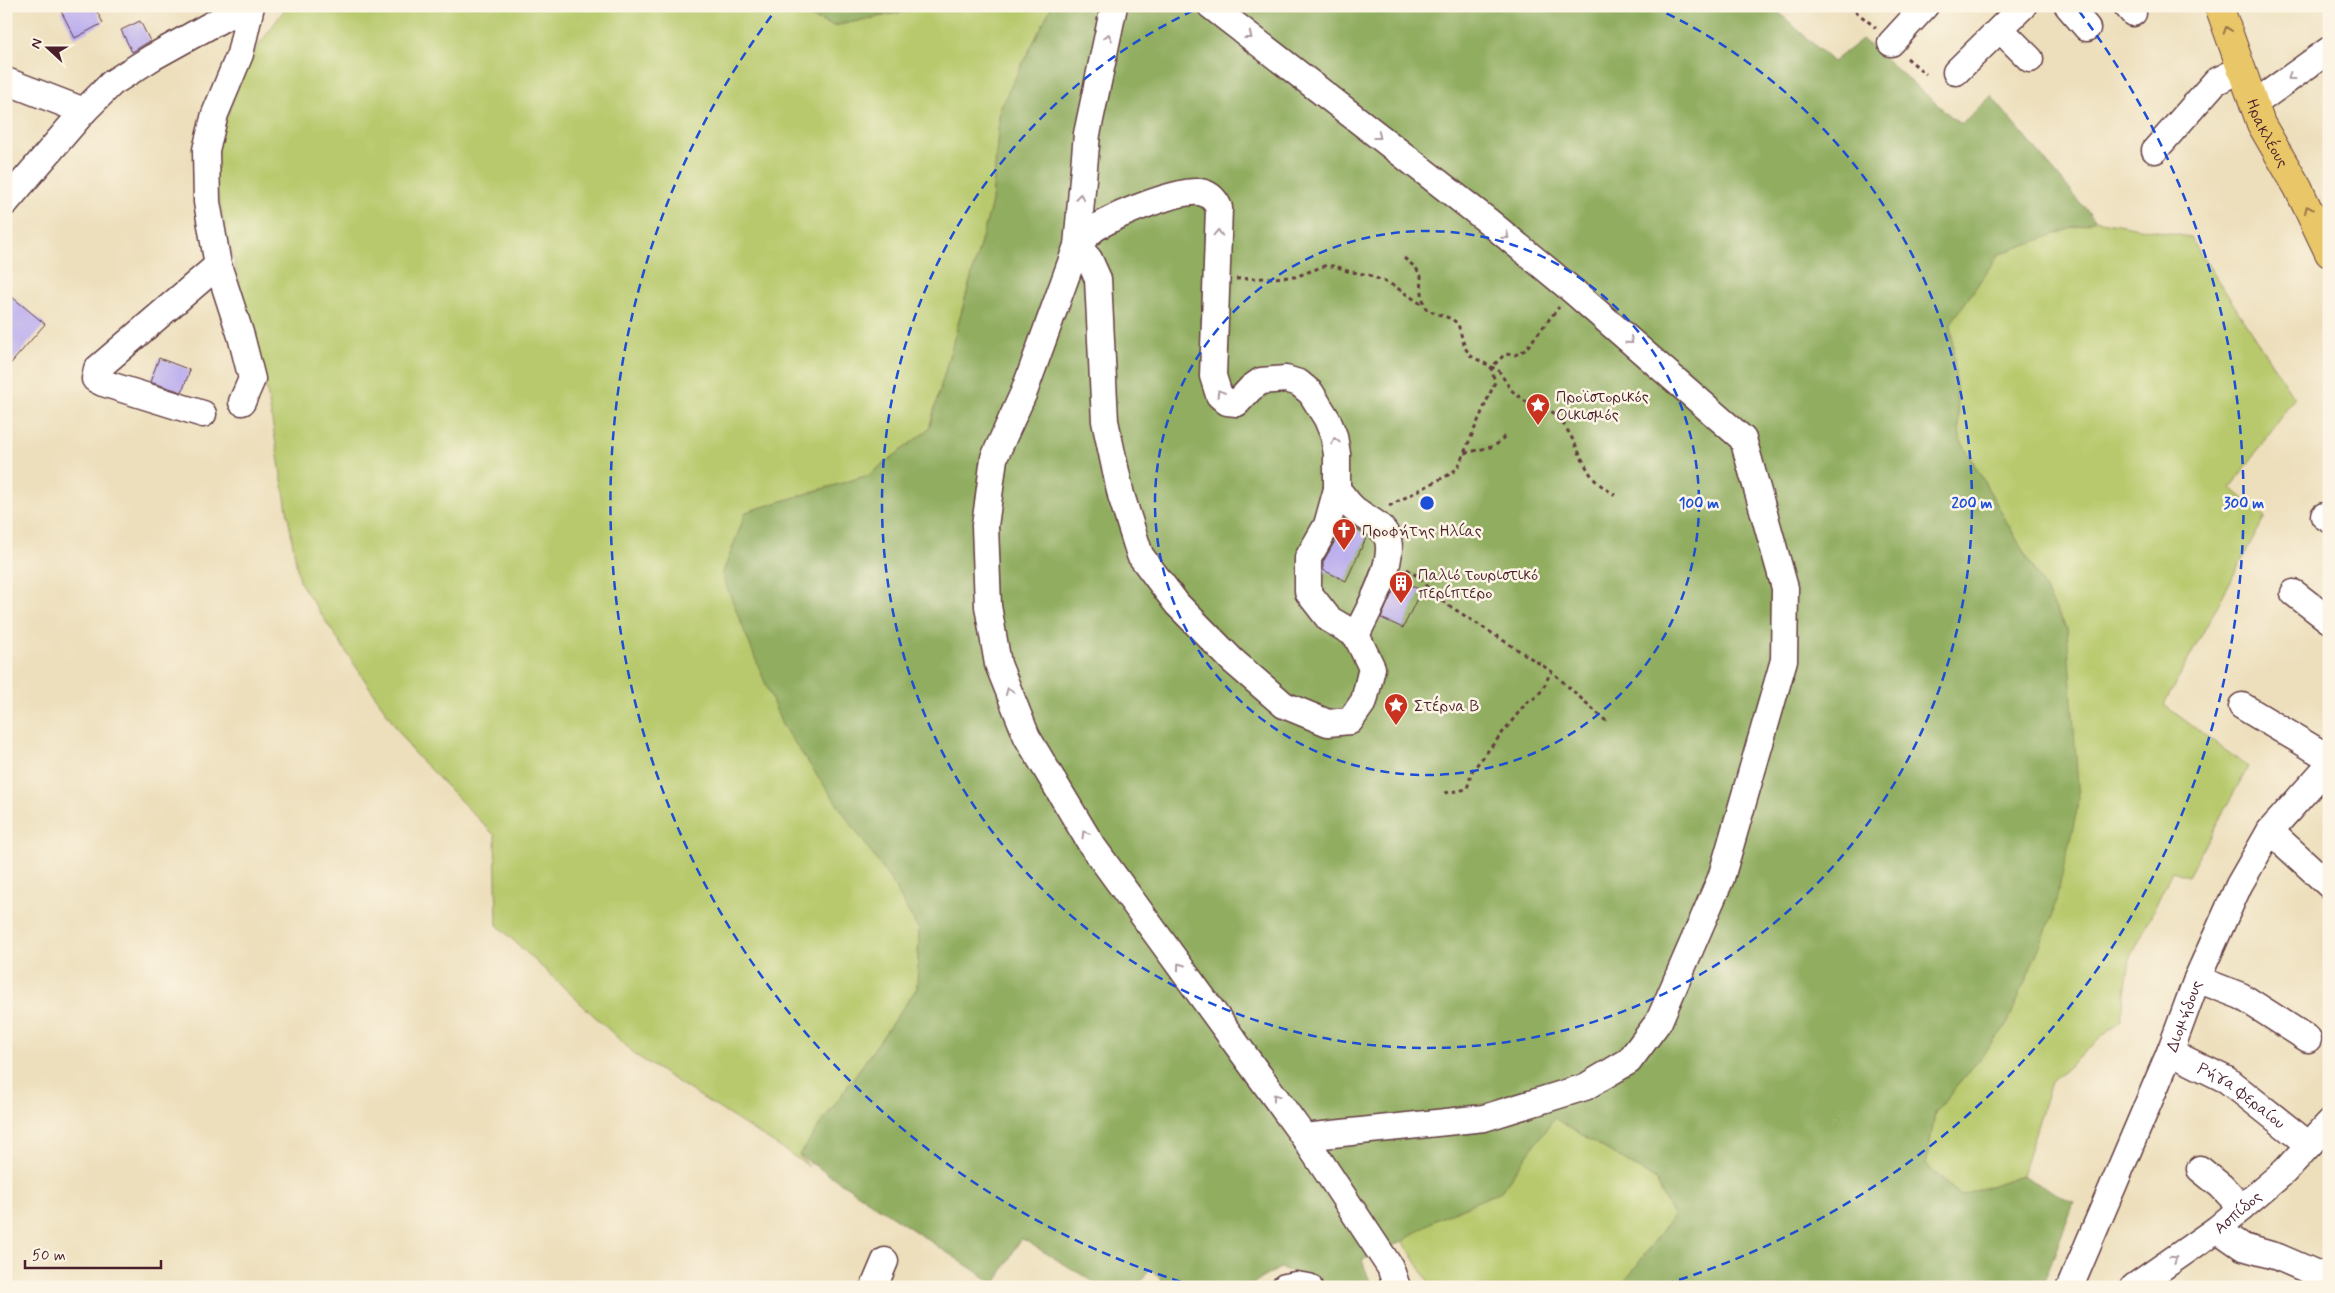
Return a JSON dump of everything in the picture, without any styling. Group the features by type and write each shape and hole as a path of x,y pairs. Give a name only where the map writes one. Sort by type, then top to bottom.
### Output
{"main road":[{"name":"Ηρακλέους","path":"2219,6 2261,124 2298,188 2329,254"}],"street":[{"path":"6,202 84,111 112,83 245,6"},
{"path":"242,402 252,379 241,336 218,265 207,202 206,150 215,114 240,54 251,6"},
{"path":"1114,6 1087,134 1077,246 1024,392 994,458 985,526 988,606 998,664 1027,737 1091,844 1304,1137 1390,1267 1397,1287"},
{"path":"1211,6 1480,215 1573,291 1743,440 1785,588 1784,660 1721,878 1659,1021 1629,1061 1585,1087 1484,1118 1304,1137"},
{"path":"1891,43 1926,6"},
{"path":"1956,72 2023,6"},
{"path":"2068,6 2087,28"},
{"path":"2000,28 2030,59"},
{"path":"2254,104 2329,50"},
{"path":"2155,150 2215,82 2240,68"},
{"path":"6,81 84,111"},
{"path":"1199,192 1210,195 1219,208 1213,376 1219,395 1227,402 1237,403 1250,388 1261,380 1286,379 1299,383 1311,393 1327,419 1334,436 1337,454 1338,489 1327,524 1308,558 1308,592 1329,619 1356,635 1372,668 1364,701 1350,721 1328,723 1284,705 1233,660 1177,604 1140,555 1121,495 1105,421 1098,279 1089,259 1077,246 1099,225 1142,206 1188,193 1199,192"},
{"path":"203,414 103,383 95,378 97,369 218,265"},
{"path":"1338,489 1354,508 1374,521 1388,537 1389,560 1376,596 1356,635"},
{"path":"2294,593 2329,620"},
{"path":"2242,706 2329,758"},
{"name":"Διομήδους","path":"2070,1287 2170,1052 2197,980 2239,885 2270,831 2324,780"},
{"path":"2270,831 2329,885"},
{"path":"2197,980 2241,996 2308,1039"},
{"name":"Ρήγα Φεραίου","path":"2170,1052 2227,1080 2309,1145"},
{"name":"Ασπίδος","path":"2134,1287 2217,1229 2242,1208 2285,1171 2329,1123"},
{"path":"2200,1169 2221,1186 2242,1208"},
{"path":"2217,1229 2243,1247 2278,1257 2329,1278"},
{"path":"874,1287 885,1262"},
{"path":"1285,1287 1296,1285 1309,1287"}],"path":[{"path":"1849,6 1891,43"},
{"path":"1404,258 1416,268 1421,276 1424,305"},
{"path":"1216,280 1295,277 1324,266 1336,266 1347,271 1369,275 1394,286 1424,305 1427,310 1452,319 1458,324 1465,348 1471,356 1499,371 1511,390 1539,412 1551,411 1562,420 1581,459 1595,480 1615,496"},
{"path":"1491,368 1505,354 1515,355 1525,350 1573,291"},
{"path":"1374,521 1388,507 1452,473 1458,467 1495,382 1491,368"},
{"path":"1464,453 1495,446 1505,436"},
{"path":"1389,560 1406,568 1420,578 1434,596 1550,671 1606,720"},
{"path":"1445,793 1467,789 1472,771 1527,702 1536,699 1550,671"}],"green space":[{"path":"287,6 784,6 833,26 913,10 917,6 1052,6 1000,108 992,202 929,429 869,475 746,512 891,881 919,930 917,988 799,1155 809,1166 637,1056 497,925 495,836 412,751 299,581 268,397 209,162 249,59"},
{"path":"784,6 917,6 913,10 833,26"},
{"path":"1052,6 1772,6 1833,62 1862,39 1961,125 1991,96 2095,220 1999,254 1951,323 1960,439 2067,629 2079,801 2053,914 2007,1025 1935,1113 1926,1165 1961,1196 2022,1175 2074,1203 2042,1287 1621,1287 1673,1216 1655,1179 1554,1118 1501,1191 1433,1221 1403,1241 1362,1260 1372,1287 1328,1287 1311,1278 1280,1268 1255,1282 1253,1287 1168,1287 1150,1268 1138,1287 1102,1287 1021,1238 995,1284 799,1155 917,988 919,930 891,881 782,725 722,575 746,512 869,475 929,429 992,202 1000,108"},
{"path":"2095,220 2190,237 2294,398 2231,488 2265,517 2164,705 2248,767 2188,876 2172,871 2130,960 2121,1020 2051,1082 2022,1175 1961,1196 1926,1165 1935,1113 2007,1025 2067,629 1960,439 1951,323 1999,254"},
{"path":"1554,1117 1655,1179 1673,1216 1621,1287 1432,1287 1403,1241 1433,1221 1501,1191"}],"building":[{"path":"69,6 94,6 103,23 75,38 61,11"},
{"path":"140,21 150,41 132,52 121,30"},
{"path":"6,292 45,324 6,369"},
{"path":"159,358 190,370 182,392 150,382"},
{"name":"Προφήτης Ηλίας","path":"1344,522 1367,536 1346,581 1323,570 1323,562"},
{"name":"Παλιό τουριστικό περίπτερο","path":"1398,580 1421,590 1403,628 1381,618"}],"place":[{"name":"Προϊστορικός Οικισμός","path":"1538,426"},
{"name":"Προφήτης Ηλίας","path":"1344,551"},
{"name":"Παλιό τουριστικό περίπτερο","path":"1401,604"},
{"name":"Στέρνα Β","path":"1396,726"}]}
